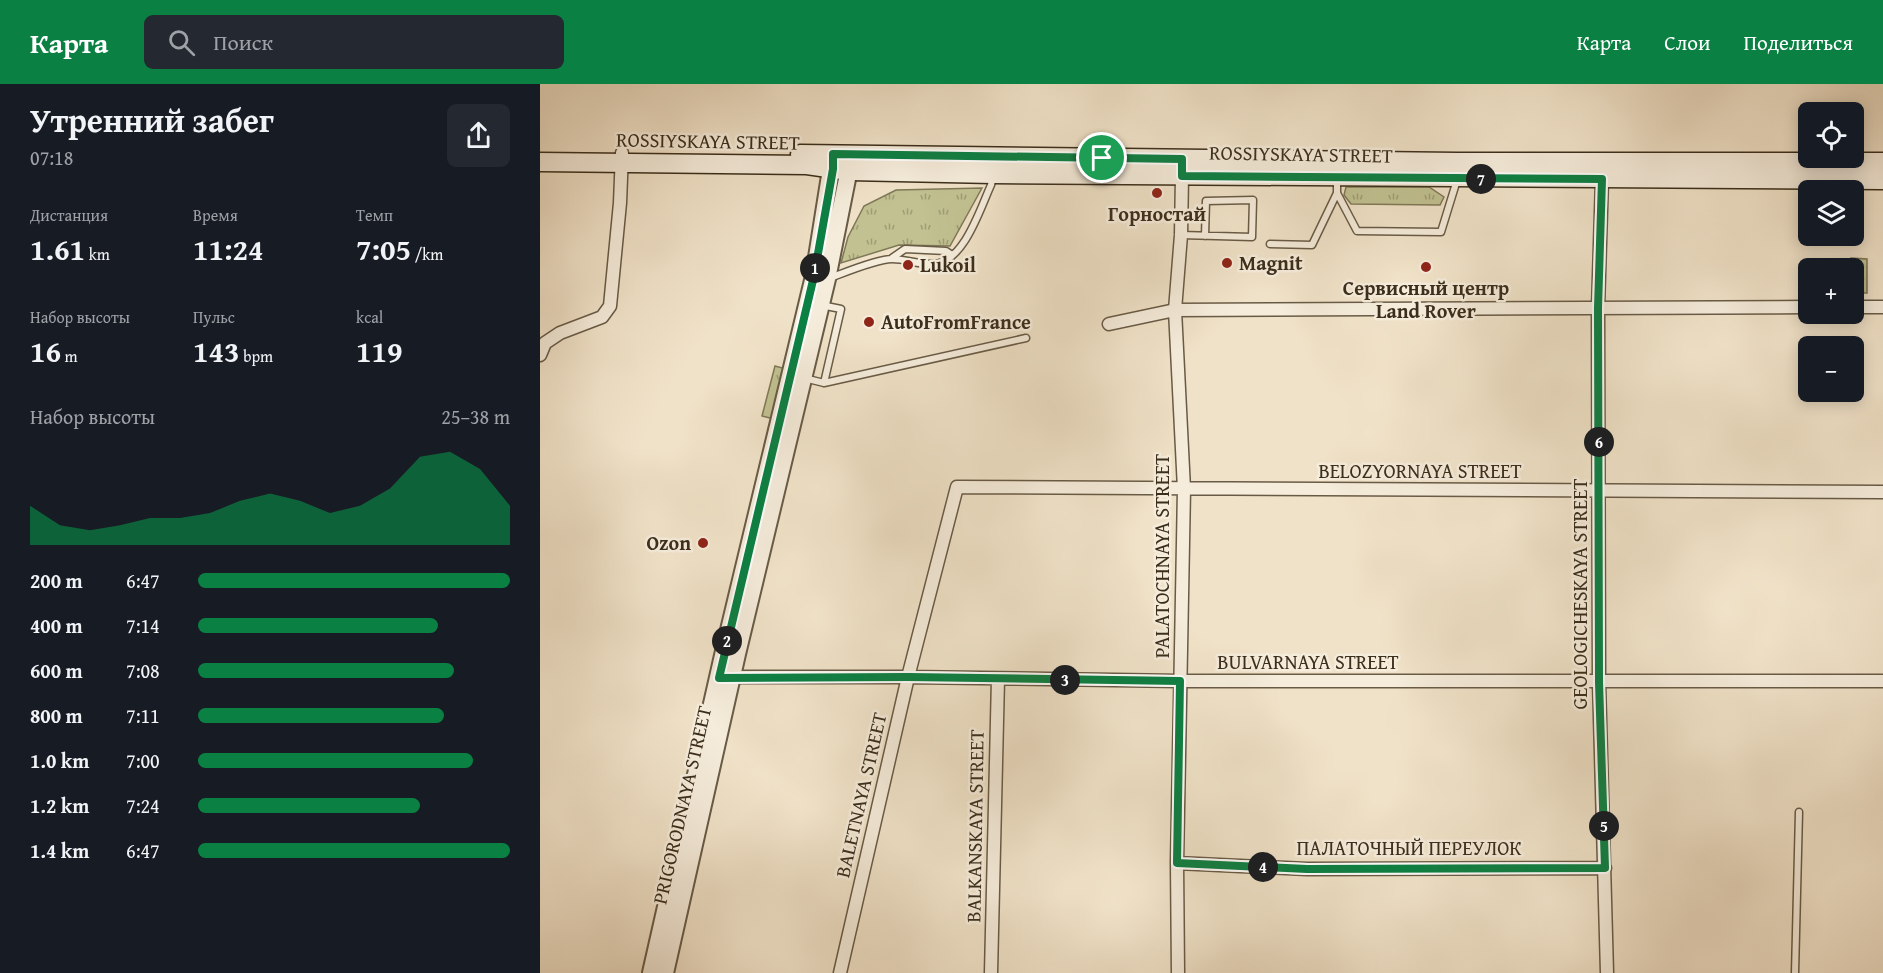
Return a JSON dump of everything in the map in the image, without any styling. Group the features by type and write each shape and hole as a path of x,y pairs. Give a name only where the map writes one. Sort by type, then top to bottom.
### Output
{"main road":[{"name":"ROSSIYSKAYA STREET","path":"540,153 807,165 842,162 1182,167 1336,185 1457,178 1883,180"},
{"name":"ROSSIYSKAYA STREET","path":"540,162 622,158"},
{"name":"ROSSIYSKAYA STREET","path":"842,162 993,174 1182,167 1458,162 1883,162"}],"street":[{"path":"542,347 560,333 602,317 610,306 622,158"},
{"name":"PRIGORODNAYA STREET","path":"651,973 804,378 827,279 842,162"},
{"name":"PRIGORODNAYA STREET","path":"665,973 726,677 814,276 842,162"},
{"name":"PALATOCHNAYA STREET","path":"1178,973 1177,863 1184,489 1175,310 1181,235 1182,167"},
{"name":"GEOLOGICHESKAYA STREET","path":"1602,179 1598,308 1599,682 1607,973"},
{"path":"1108,324 1175,310 1798,307"},
{"path":"1864,307 1883,307"},
{"name":"BELOZYORNAYA STREET","path":"957,487 1883,492"},
{"name":"BALETNAYA STREET","path":"840,973 908,677 957,487"},
{"name":"BULVARNAYA STREET","path":"726,677 1180,681 1883,681"},
{"name":"BALKANSKAYA STREET","path":"991,973 998,680"},
{"name":"ПАЛАТОЧНЫЙ ПЕРЕУЛОК","path":"1177,863 1307,869 1605,868"}],"lane":[{"path":"891,259 934,264 943,262 963,246 991,185 993,174"},
{"path":"1336,185 1357,231 1441,232 1457,178"},
{"path":"1270,244 1312,245 1336,185"},
{"path":"1181,235 1205,236 1252,237 1253,200 1206,201 1205,236"},
{"path":"827,279 891,259 905,249 946,250 952,255"},
{"path":"820,305 841,309 824,383"},
{"path":"804,378 824,383 1026,338"},
{"path":"1795,973 1799,812"}],"green space":[{"path":"1346,187 1429,187 1444,197 1440,205 1351,204 1344,195"},
{"path":"982,188 950,246 899,245 841,263 848,237 864,206 896,190"},
{"path":"1864,259 1867,259 1867,293 1864,293"},
{"path":"775,366 786,369 774,419 762,416"}],"place":[{"name":"Горностай","path":"1157,193"},
{"name":"Magnit","path":"1227,263"},
{"name":"Lukoil","path":"908,265"},
{"name":"Сервисный центр Land Rover","path":"1426,267"},
{"name":"AutoFromFrance","path":"869,322"},
{"name":"Ozon","path":"703,543"}],"route":[{"path":"833,154 1102,158 1182,159 1182,176 1602,179 1598,308 1599,682 1605,868 1307,869 1177,863 1180,681 908,677 719,678 814,276 833,169 833,154"}]}
